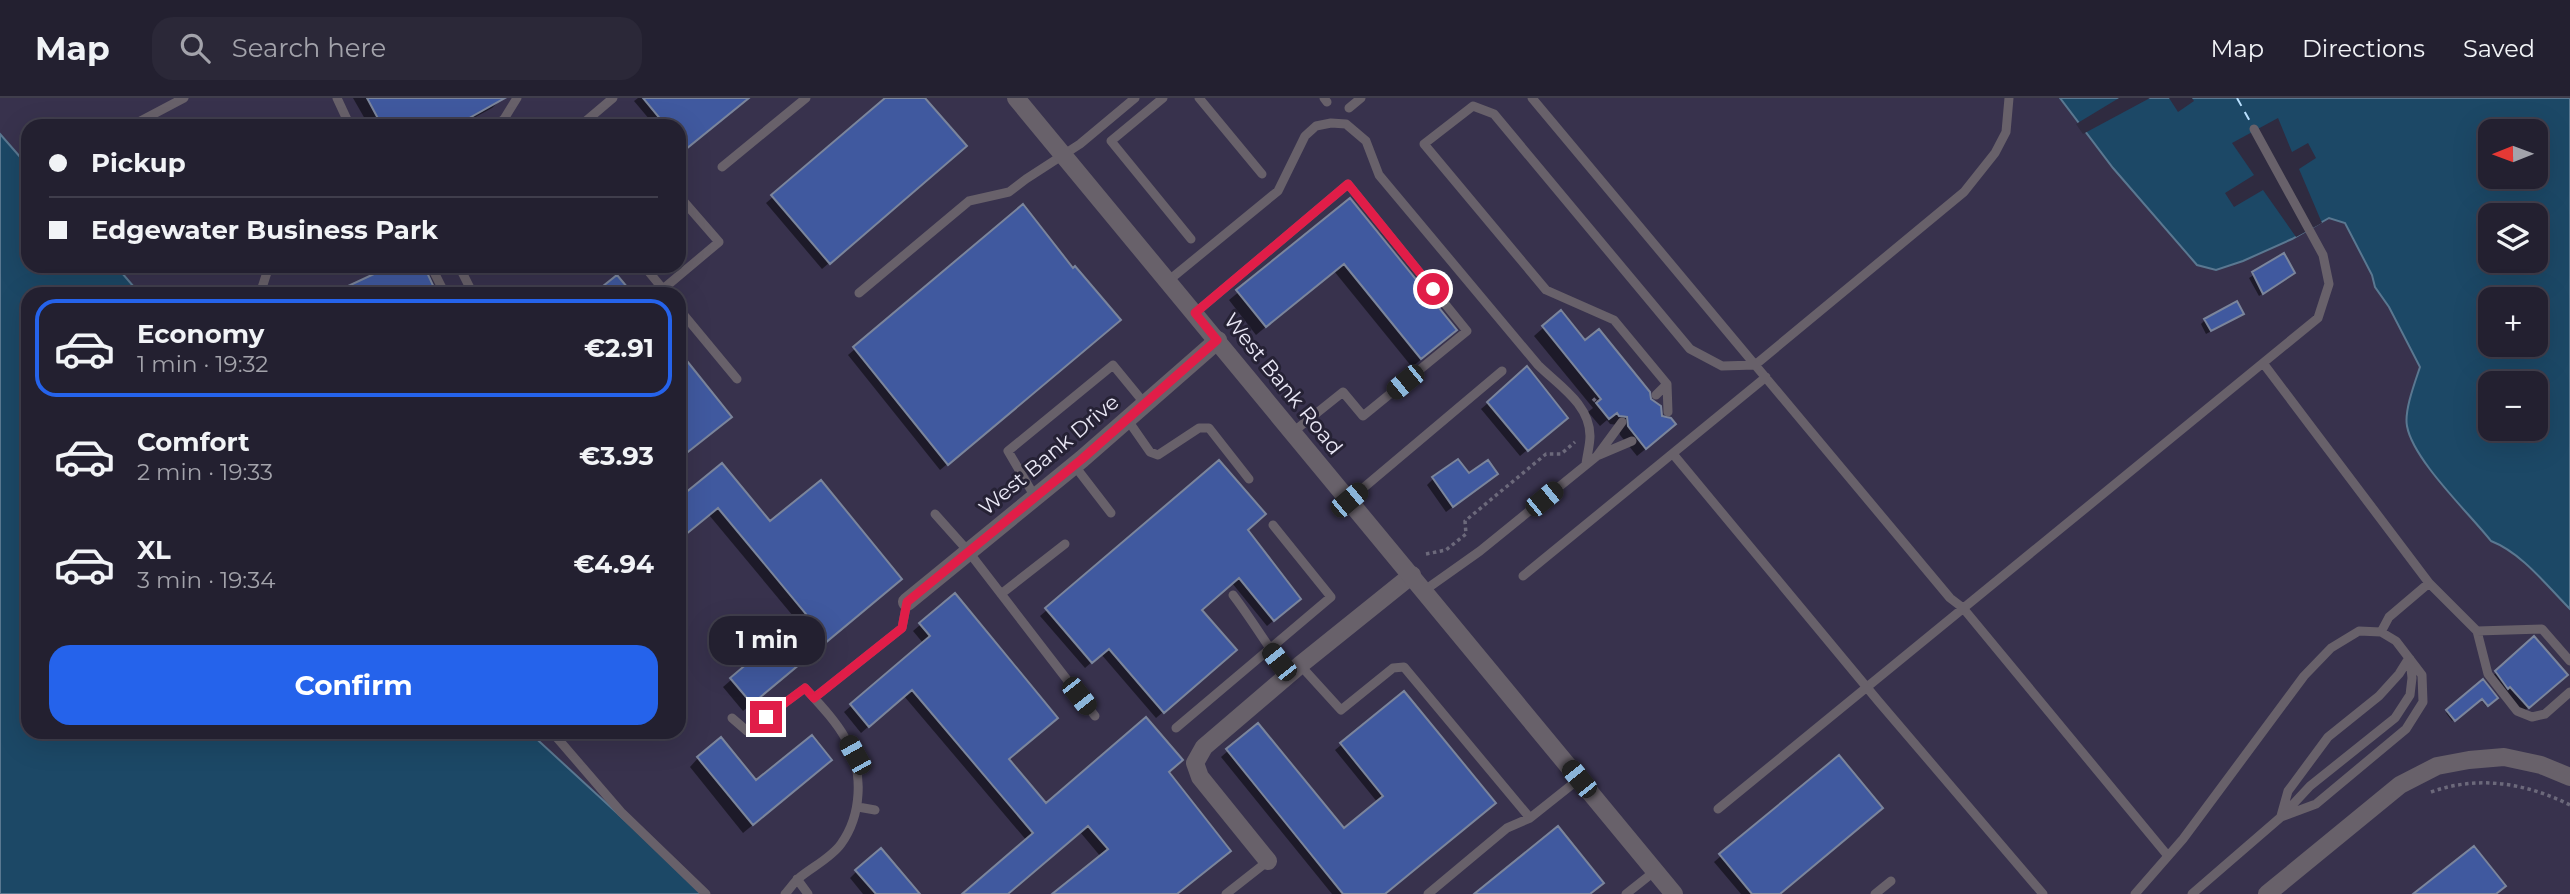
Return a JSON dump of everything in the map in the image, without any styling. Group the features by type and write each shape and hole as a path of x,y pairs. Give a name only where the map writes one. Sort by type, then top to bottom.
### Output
{"street":[{"name":"West Bank Road","path":"1016,98 1674,894"},
{"name":"West Bank Drive","path":"907,602 1074,465 1217,340"},
{"path":"1268,860 1200,777 1195,763 1204,747 1412,575"},
{"path":"2267,894 2400,785 2437,766 2504,757 2541,765 2570,777"}],"lane":[{"path":"144,119 184,98"},
{"path":"337,98 347,119"},
{"path":"504,119 516,98"},
{"path":"588,119 613,98"},
{"path":"722,167 806,98"},
{"path":"859,293 969,201 1009,192 1080,144 1135,98"},
{"path":"1163,98 1111,141 1191,239"},
{"path":"1199,98 1262,174"},
{"path":"1349,108 1361,98"},
{"path":"1532,98 1950,598 1964,608 2168,856"},
{"path":"1668,412 1667,384 1614,320 1546,290 1424,145 1473,106 1494,114 1690,349 1722,366 1755,365 1964,192 1995,153 2006,132 2009,98"},
{"path":"1168,281 1278,191 1304,135 1316,125 1331,122 1346,124 1366,141 1379,175 1538,365 1564,388 1582,410 1588,422 1590,436 1586,464"},
{"path":"1718,809 2319,318 2329,284 2323,255 2254,130"},
{"path":"1195,313 1348,184 1466,331 1363,416 1343,393 1293,432"},
{"path":"686,204 719,242 686,272"},
{"path":"650,273 662,287"},
{"path":"669,287 685,273"},
{"path":"686,317 737,379"},
{"path":"2263,363 2429,583 2477,631 2488,674 2517,711 2532,717 2545,714 2570,692"},
{"path":"1035,497 1008,451 1113,365 1144,404"},
{"path":"1349,500 1502,371"},
{"path":"1523,576 1766,377"},
{"path":"1656,395 1667,384"},
{"path":"1127,419 1150,452 1157,455 1199,428 1209,428 1249,479"},
{"path":"1597,456 1622,422"},
{"path":"1425,590 1480,551 1597,456 1633,441"},
{"path":"1673,454 1866,687 2043,894"},
{"path":"1074,465 1111,513"},
{"path":"935,514 968,551 1095,716"},
{"path":"1176,728 1331,597 1273,525"},
{"path":"1001,594 1065,544"},
{"path":"2381,632 2389,617 2429,583"},
{"path":"1233,595 1256,625 1270,650 1341,710 1393,668 1404,667 1530,818"},
{"path":"814,698 902,628 907,602"},
{"path":"2477,631 2542,629 2570,661"},
{"path":"2135,894 2168,856 2304,676 2331,648 2359,631 2381,632 2396,641 2422,675 2423,702 2406,729 2316,804 2281,817"},
{"path":"2192,894 2281,817 2310,786 2395,718 2410,695 2412,678 2409,658"},
{"path":"2281,817 2288,791 2328,737 2379,696 2409,658"},
{"path":"732,718 747,732 805,688 843,734 855,755 859,776 858,807 840,847 797,879 785,894"},
{"path":"558,739 621,812 706,894"},
{"path":"1428,894 1507,828 1530,818 1579,779"},
{"path":"858,807 875,810"},
{"path":"1226,894 1268,860"},
{"path":"1626,894 1655,870"},
{"path":"797,879 808,894"},
{"path":"1875,894 1891,881"}],"path":[{"path":"1426,554 1446,550 1466,534 1465,521 1546,454 1561,454 1575,442 1577,436"},
{"path":"2428,793 2453,784 2500,783 2519,785 2570,805"}],"shaded area":[{"path":"0,98 2060,98 2113,168 2322,223 2329,218 2345,223 2372,275 2375,287 2389,307 2420,367 2412,394 2483,531 2491,541 2501,545 2527,566 2570,609 2570,894 705,894 537,739 686,739 686,287 132,287 119,273 686,273 686,119 21,119 21,160 0,136"}],"water":[{"path":"2060,98 2570,98 2570,609 2524,562 2491,541 2430,470 2411,440 2406,420 2410,396 2420,367 2389,307 2375,287 2372,275 2345,223 2329,218 2292,239 2216,270 2197,265 2113,168"},
{"path":"0,134 21,158 21,273 122,273 134,287 21,287 21,739 537,739 705,894 0,894"}],"pier":[{"path":"2119,98 2150,98 2083,134 2076,124"},
{"path":"2169,98 2192,98 2194,101 2178,112"},
{"path":"2278,118 2292,152 2308,143 2316,158 2299,169 2322,223 2296,237 2263,190 2234,207 2225,193 2254,175 2232,143"}],"building":[{"path":"367,98 505,98 468,119 378,119"},
{"path":"643,98 749,98 686,149 686,119 660,119"},
{"path":"885,98 925,98 967,146 830,264 771,195"},
{"path":"1350,198 1457,330 1421,359 1344,264 1266,327 1236,290"},
{"path":"1023,204 1073,268 1075,266 1121,320 948,465 853,347"},
{"path":"2284,253 2295,273 2263,294 2252,272"},
{"path":"376,273 427,273 434,287 346,287"},
{"path":"617,275 627,287 602,287"},
{"path":"2237,301 2244,314 2211,331 2204,319"},
{"path":"1561,310 1585,340 1599,329 1650,392 1651,399 1661,406 1662,416 1671,418 1676,424 1646,449 1628,426 1627,417 1617,413 1609,419 1596,403 1601,399 1542,326"},
{"path":"686,360 732,417 686,453"},
{"path":"1527,366 1568,418 1528,451 1487,402"},
{"path":"1458,459 1469,473 1488,460 1498,474 1453,507 1432,477"},
{"path":"1219,460 1266,514 1248,530 1301,599 1274,621 1239,578 1202,610 1237,650 1164,713 1109,649 1092,663 1045,608"},
{"path":"722,463 770,521 821,480 902,579 752,704 730,678 806,614 718,508 686,534 686,492"},
{"path":"955,593 1058,718 1009,759 1046,803 1146,717 1183,760 1169,772 1231,851 1177,894 1052,894 1108,849 1088,826 1008,894 962,894 1033,833 912,690 869,727 850,704 930,636 919,623"},
{"path":"2534,636 2568,675 2529,708 2510,687 2508,689 2495,671"},
{"path":"2483,679 2498,698 2488,706 2482,699 2455,721 2446,710"},
{"path":"1404,691 1496,803 1385,894 1343,894 1226,749 1258,723 1344,828 1383,796 1340,743"},
{"path":"812,735 832,760 753,825 697,757 721,737 756,780"},
{"path":"1839,755 1883,808 1780,894 1752,894 1719,854"},
{"path":"1558,826 1604,883 1590,894 1474,894"},
{"path":"2474,846 2506,886 2496,894 2413,894"},
{"path":"881,848 920,894 876,894 855,870"}],"ferry route":[{"path":"2237,98 2252,125"}],"route":[{"path":"766,717 805,688 814,698 902,628 907,602 1082,459 1217,340 1195,313 1348,184 1433,289"}]}
